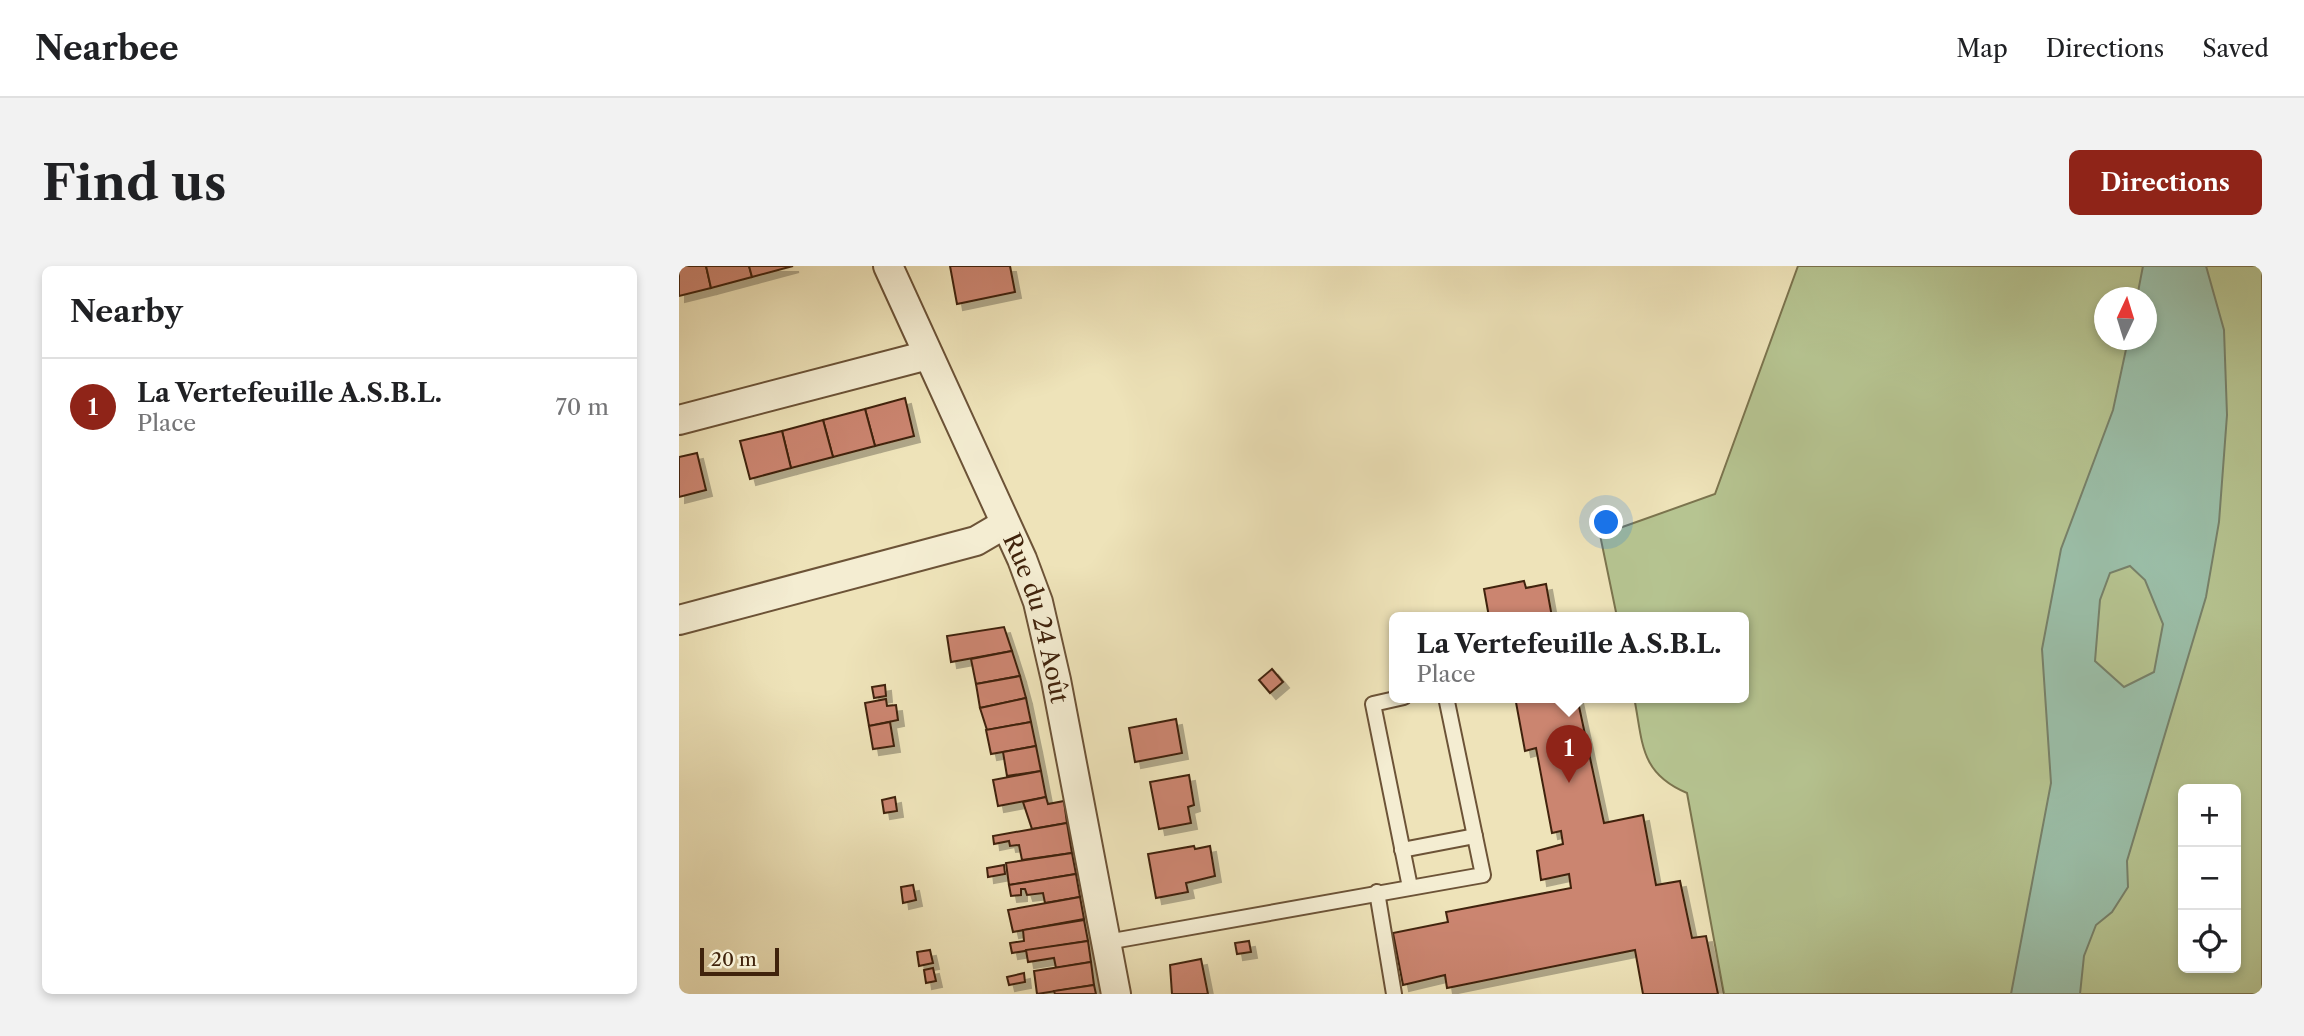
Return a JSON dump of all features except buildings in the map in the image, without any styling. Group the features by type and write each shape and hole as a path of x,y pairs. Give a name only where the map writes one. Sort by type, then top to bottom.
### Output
{"street":[{"name":"Rue du 24 Août","path":"888,266 1038,602 1116,994"},
{"path":"679,421 928,355"},
{"path":"679,620 976,541 1005,524"}],"lane":[{"path":"1389,700 1373,704 1410,887"},
{"path":"1107,942 1483,875 1447,703"},
{"path":"1402,850 1475,836"},
{"path":"1377,892 1394,994"}],"shaded area":[{"path":"1798,266 2262,266 2262,994 1724,994 1687,793 1671,785 1652,766 1642,742 1635,703 1749,703 1749,612 1616,612 1600,535 1715,494"},
{"path":"2143,266 2206,266 2224,330 2227,415 2219,522 2206,597 2127,861 2128,887 2112,912 2096,925 2084,956 2080,994 2011,994 2051,783 2042,649 2061,549 2113,410 2126,350 2157,350 2157,287 2139,287","holes":["2130,566 2145,580 2163,624 2154,672 2124,687 2095,661 2100,600 2110,573"]}],"place":[{"name":"La Vertefeuille A.S.B.L.","path":"1569,783"}]}
